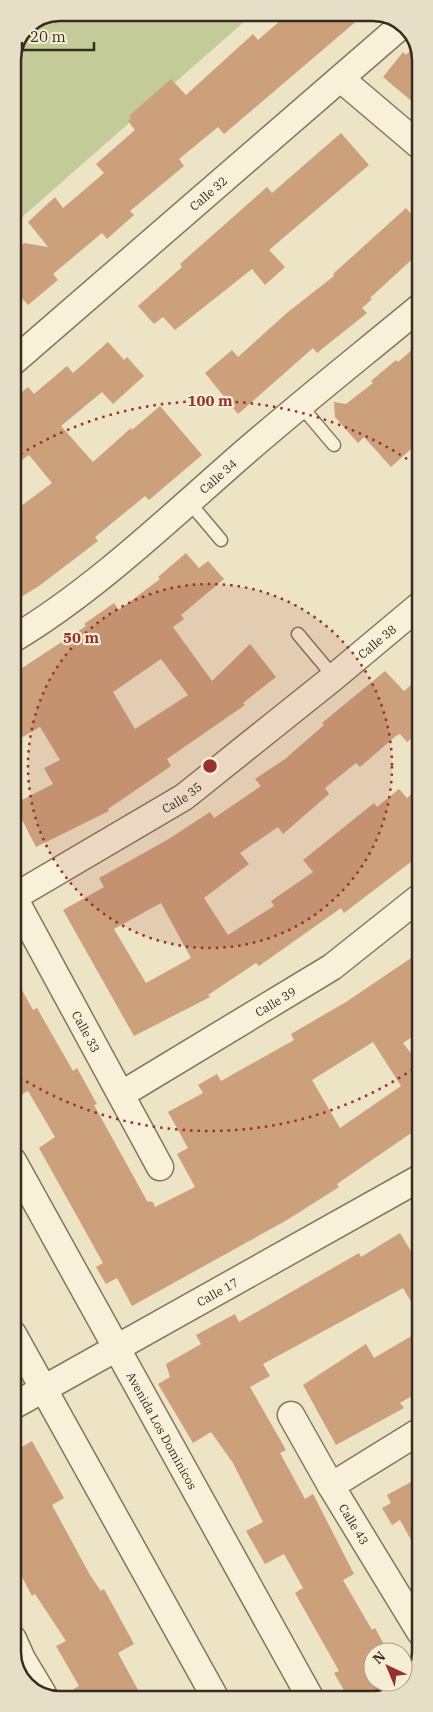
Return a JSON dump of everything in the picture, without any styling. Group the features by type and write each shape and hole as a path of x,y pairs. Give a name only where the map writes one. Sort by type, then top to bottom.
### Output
{"street":[{"name":"Calle 32","path":"21,355 397,30"},
{"path":"341,79 412,139"},
{"name":"Calle 34","path":"21,633 50,617 190,502 412,314"},
{"name":"Calle 38","path":"334,677 412,612"},
{"name":"Calle 35","path":"21,891 184,797 334,677"},
{"name":"Calle 39","path":"122,1094 332,967 412,903"},
{"name":"Calle 33","path":"21,911 160,1167"},
{"name":"Avenida Los Dominicos","path":"21,1175 307,1691"},
{"name":"Calle 17","path":"21,1401 412,1187"},
{"path":"21,1348 212,1691"},
{"name":"Calle 43","path":"291,1415 331,1486 412,1619"},
{"path":"331,1486 412,1436"},
{"path":"23,1663 34,1680"}],"lane":[{"path":"301,406 334,445"},
{"path":"190,502 221,540"},
{"path":"298,634 334,677"}],"green space":[{"path":"60,21 245,21 21,218 21,60 24,45 33,33 45,24"}],"building":[{"path":"280,21 357,21 224,134 218,127 179,159 184,166 130,211 134,215 107,239 102,233 53,274 58,280 28,305 21,297 21,245 24,243 48,247 28,222 55,197 63,208 104,173 96,164 135,130 128,121 131,118 129,116 171,79 186,95 253,34 258,40"},
{"path":"410,50 412,101 383,77 403,52 406,55"},
{"path":"341,133 369,165 269,250 285,267 265,285 252,269 175,330 163,317 154,324 138,306 182,267 180,264 267,187 272,193"},
{"path":"406,208 412,215 412,259 370,298 372,299 362,308 367,313 317,353 313,348 238,414 205,373 232,350 238,357 288,312 334,276 333,274"},
{"path":"108,342 124,360 127,357 144,376 113,404 102,392 61,426 93,462 131,428 132,430 160,406 202,455 149,500 145,496 95,537 98,541 39,586 21,597 21,506 52,483 29,455 21,460 21,393 28,387 34,394 67,366 73,373"},
{"path":"412,350 412,448 391,467 364,437 358,443 335,417 334,402 346,404 373,383 371,381 396,360 398,362"},
{"path":"186,553 199,568 208,561 224,579 181,615 184,619 173,627 212,681 250,644 276,677 243,703 245,705 167,759 171,766 108,809 109,811 36,847 21,818 21,800 53,784 44,768 60,760 40,727 23,737 21,734 21,669 86,626 84,624 114,603 119,610 160,579 158,577","holes":["161,659 188,695 135,729 113,692"]},
{"path":"385,671 404,691 411,685 412,686 412,738 407,742 400,734 360,767 356,763 325,788 329,794 283,834 278,827 240,853 249,864 204,898 228,935 274,906 271,901 313,872 303,860 374,803 377,807 399,789 407,798 412,794 412,861 344,913 341,908 259,966 256,963 208,995 210,997 134,1036 63,910 104,887 99,878 167,840 210,812 214,818 261,786 255,779 285,759 324,725 322,723","holes":["161,903 191,958 146,983 114,929"]},
{"path":"412,957 412,1037 403,1043 412,1055 412,1132 337,1184 339,1187 287,1220 132,1306 117,1278 106,1284 96,1267 103,1263 39,1148 55,1137 28,1091 21,1095 21,988 33,1010 37,1008 73,1071 77,1068 97,1104 94,1105 147,1201 153,1202 155,1207 195,1187 177,1154 188,1148 168,1112 203,1093 198,1085 217,1074 221,1081 294,1040 291,1034 346,1002","holes":["373,1042 401,1086 340,1128 312,1080"]},
{"path":"400,1233 412,1253 412,1303 403,1288 263,1364 270,1376 250,1387 286,1450 280,1453 305,1499 313,1494 354,1574 343,1580 372,1630 375,1628 383,1642 363,1642 363,1691 344,1691 334,1673 339,1671 295,1593 303,1588 284,1554 265,1564 246,1531 263,1522 233,1463 211,1432 193,1443 158,1384 170,1377 166,1364 201,1344 196,1335 235,1314 239,1322 359,1253 361,1257"},
{"path":"412,1336 412,1396 400,1403 404,1408 336,1445 303,1385 366,1344 374,1358"},
{"path":"32,1441 64,1498 52,1505 90,1575 101,1591 104,1589 134,1644 118,1653 139,1691 71,1691 79,1686 56,1646 66,1641 35,1594 32,1596 21,1575 21,1447"},
{"path":"412,1481 412,1542 400,1520 392,1525 382,1508 391,1503 387,1495"}]}
